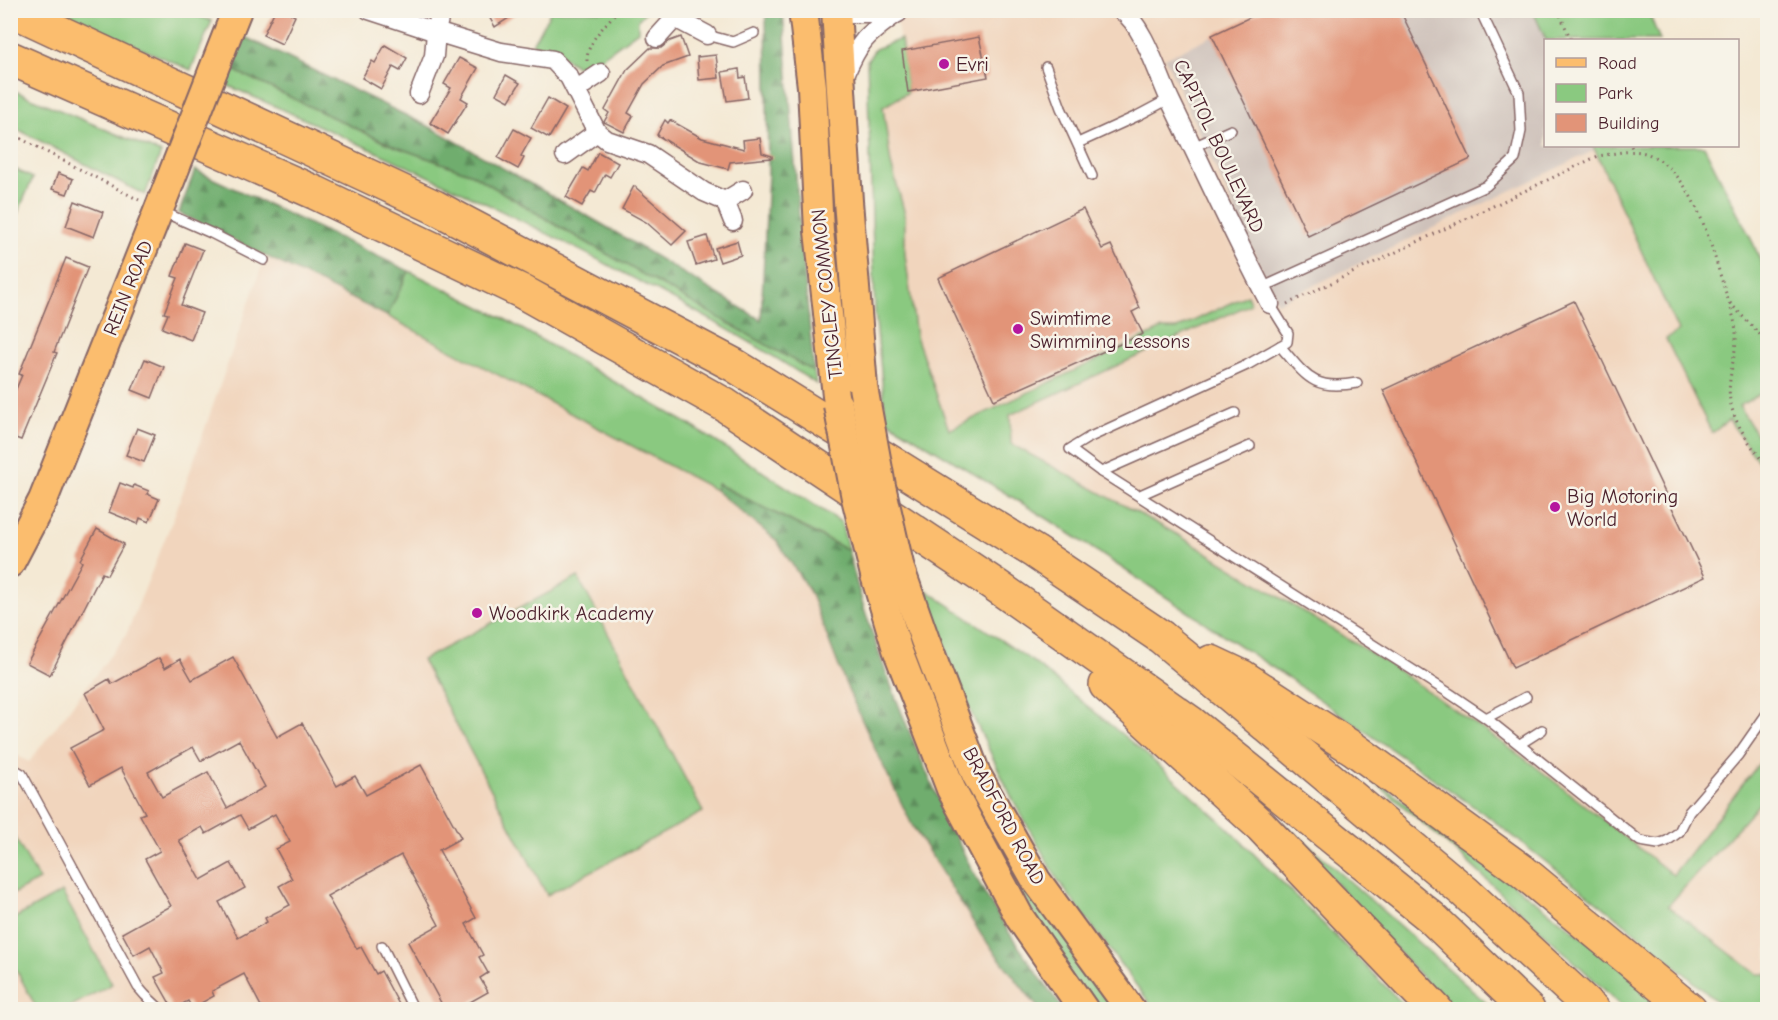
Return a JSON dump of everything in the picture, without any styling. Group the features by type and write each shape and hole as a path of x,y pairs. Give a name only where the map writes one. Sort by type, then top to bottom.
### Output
{"highway":[{"path":"12,10 435,207 735,364 1035,552 1161,637 1464,892 1593,1010"},
{"path":"10,58 316,193 520,291 724,405 998,587 1191,723 1431,917 1528,1010"},
{"path":"998,587 1261,825 1436,1010"},
{"path":"1161,637 1243,677 1354,749 1521,870 1690,1010"}],"main road":[{"name":"TINGLEY COMMON","path":"803,10 812,87 819,231 838,405 856,498 888,572"},
{"name":"TINGLEY COMMON","path":"832,11 841,86 863,387 881,486 888,572"},
{"path":"812,87 832,11"},
{"name":"REIN ROAD","path":"10,563 43,500 233,20"},
{"name":"BRADFORD ROAD","path":"888,572 897,649 951,789 1020,918 1084,1010"},
{"name":"BRADFORD ROAD","path":"888,572 925,640 976,774 1036,880 1131,1010"}],"street":[{"path":"369,10 501,52 553,60 569,77 589,81 597,132 607,140 648,154 704,192 725,201 733,221"},
{"path":"419,94 434,56 435,32 441,10"},
{"path":"832,11 902,12"},
{"path":"841,86 860,43 870,31 902,12"},
{"name":"CAPITOL BOULEVARD","path":"1127,12 1142,37 1169,99 1270,304"},
{"path":"657,38 673,14 707,35"},
{"path":"565,155 597,132"},
{"path":"725,201 743,190"}],"lane":[{"path":"1262,288 1486,186 1515,159 1521,131 1519,93 1480,10"},
{"path":"707,35 733,42 754,33"},
{"path":"1046,67 1061,108 1092,176"},
{"path":"1078,143 1169,99"},
{"path":"1193,147 1231,130"},
{"path":"161,205 264,260"},
{"path":"1270,304 1288,333 1287,342 1247,365 1088,438 1070,449 1101,472 1486,718 1640,841 1658,844 1667,841 1679,832 1689,812 1738,755 1767,712"},
{"path":"1280,346 1306,376 1317,383 1338,386 1357,383"},
{"path":"1101,472 1235,413"},
{"path":"1140,495 1250,446"},
{"path":"1486,718 1526,697"},
{"path":"1520,744 1542,730"},
{"path":"10,767 22,774 138,987 161,1010"},
{"path":"382,946 414,1010"}],"path":[{"path":"589,81 587,68 589,47 617,10"},
{"path":"1558,10 1571,39"},
{"path":"10,133 161,205"},
{"path":"1632,147 1634,151"},
{"path":"1270,304 1285,305 1598,156 1634,151 1646,153 1667,165 1682,182 1699,212 1736,334 1729,379 1731,404 1739,426 1767,468"},
{"path":"1728,302 1767,343"}],"shaded area":[{"path":"895,11 1533,11 1546,39 1544,147 1593,147 1678,331 1666,339 1712,433 1729,420 1767,474 1767,753 1673,875 1531,763 1387,663 1011,444 949,431 916,336 905,254 905,214 891,164 883,107 908,92"},
{"path":"1265,11 1533,11 1546,39 1544,147 1594,147 1595,150 1277,303 1165,58"},
{"name":"Woodkirk Academy","path":"265,257 387,316 715,490 777,541 810,592 846,685 875,749 982,936 1039,1009 17,1010 11,1006 11,752 29,762 126,635 175,514"},
{"path":"1767,390 1767,452 1739,406"},
{"path":"1767,795 1767,974 1757,974 1668,906"}],"green space":[{"path":"54,11 185,11 212,21 191,70"},
{"path":"551,11 646,11 638,20 638,31 598,60 586,66 577,66 554,51 532,44"},
{"path":"766,11 783,11 814,372 558,226 472,174 391,145 231,69 245,37 434,129 605,226 761,320 768,173"},
{"path":"1533,11 1648,11 1660,39 1546,39"},
{"path":"901,39 908,92 883,107 891,164 905,214 905,254 916,336 949,430 1162,329 1177,329 1247,295 1251,304 1010,415 1011,444 1180,536 1387,663 1531,763 1673,875 1767,753 1767,795 1668,906 1757,974 1767,974 1767,1009 1725,1009 1653,946 1490,818 1287,677 1051,521 886,420 875,312 867,61 875,49"},
{"path":"231,69 391,145 472,174 558,226 814,372 816,384 725,328 531,225 327,129 224,84"},
{"path":"10,89 161,153 145,195 11,126"},
{"path":"1593,147 1705,147 1754,245 1767,278 1767,390 1739,406 1767,452 1767,474 1729,420 1712,433 1666,339 1678,331"},
{"path":"11,167 33,178 11,228"},
{"path":"195,170 409,271 387,316 179,213"},
{"path":"409,271 501,317 690,425 841,522 848,550 718,484 715,490 387,316"},
{"path":"717,484 848,550 873,635 893,690 957,839 999,917 1063,1009 1039,1009 982,936 913,827 846,685 810,592 777,541 715,490"},
{"path":"578,577 703,812 547,895 422,660"},
{"path":"925,589 1032,661 1145,753 1227,827 1408,1009 1154,1009 1059,882 1012,798 958,685"},
{"path":"1350,761 1678,1009 1625,1009 1459,854"},
{"path":"1273,815 1309,845 1493,1009 1451,1009"},
{"path":"993,827 1119,1009 1095,1009 1070,975 987,834"},
{"path":"10,829 39,880 11,895 10,895"},
{"path":"62,892 112,984 66,1009 37,1009 11,960 11,920"}],"building":[{"path":"275,10 284,10 295,16 282,44 263,35"},
{"path":"485,10 521,10 495,27"},
{"path":"1265,10 1400,10 1471,159 1308,236 1212,35"},
{"path":"681,37 688,57 663,66 644,84 628,113 633,116 624,132 604,122 609,113 605,110 627,70 650,48 661,48"},
{"name":"Evri","path":"979,37 988,77 908,92 902,51"},
{"path":"385,45 407,58 400,71 393,67 381,89 362,78 372,61 375,63"},
{"path":"716,55 719,78 699,80 697,57"},
{"path":"459,58 478,68 461,98 468,102 448,134 430,123 451,88 444,84"},
{"path":"739,69 740,78 745,77 748,98 727,101 722,72"},
{"path":"506,75 520,83 509,101 496,94"},
{"path":"548,98 566,109 549,138 531,128"},
{"path":"665,120 668,123 670,120 702,138 744,149 743,140 760,138 762,153 772,158 730,162 728,169 701,162 657,135"},
{"path":"514,129 531,138 521,156 524,158 518,169 498,158"},
{"path":"598,152 618,163 610,177 605,174 595,193 591,191 582,206 566,197 583,168 588,171"},
{"path":"58,173 73,179 67,194 52,189"},
{"path":"634,186 686,231 672,245 646,222 622,209"},
{"path":"75,201 103,212 94,237 66,226"},
{"path":"1083,209 1102,249 1111,245 1140,308 1132,312 1143,334 994,400 938,278"},
{"path":"707,236 714,259 696,265 688,242"},
{"path":"737,241 741,255 720,262 715,248"},
{"path":"185,243 203,250 181,305 202,313 191,340 162,328 168,314 164,313 178,278 172,276"},
{"path":"66,258 88,267 54,352 57,353 21,440 10,436 10,403 22,375 19,374"},
{"name":"Big Motoring World","path":"1574,301 1705,577 1513,668 1383,390"},
{"path":"145,359 164,367 152,398 132,390"},
{"path":"137,428 155,435 144,462 126,455"},
{"path":"120,483 149,491 147,494 159,499 149,522 140,518 138,524 109,512"},
{"path":"97,529 124,544 107,575 102,573 50,675 27,663 82,562 80,560"},
{"path":"233,657 277,737 302,723 337,786 355,776 366,795 421,765 461,838 439,850 476,918 466,924 483,955 479,957 488,973 480,978 488,992 456,1010 445,1010 408,942 439,925 401,855 327,896 357,949 361,947 376,974 381,971 402,1010 263,1010 244,974 212,991 214,996 192,1008 188,1001 173,1009 155,977 164,973 150,946 134,955 122,933 171,906 145,859 160,851 140,815 145,813 121,768 90,785 70,748 104,730 85,693 109,679 112,684 159,658 165,668 180,659 192,680","holes":["239,740 265,787 227,808 208,772 162,797 148,772 193,747 201,761","275,814 290,842 276,849 292,879 279,886 290,905 265,918 267,922 238,938 219,902 245,888 231,863 201,880 179,840 202,827 206,834 240,815 248,829"]}],"place":[{"name":"Evri","path":"944,64"},
{"name":"Swimtime Swimming Lessons","path":"1018,329"},
{"name":"Big Motoring World","path":"1555,507"},
{"name":"Woodkirk Academy","path":"477,613"}]}
